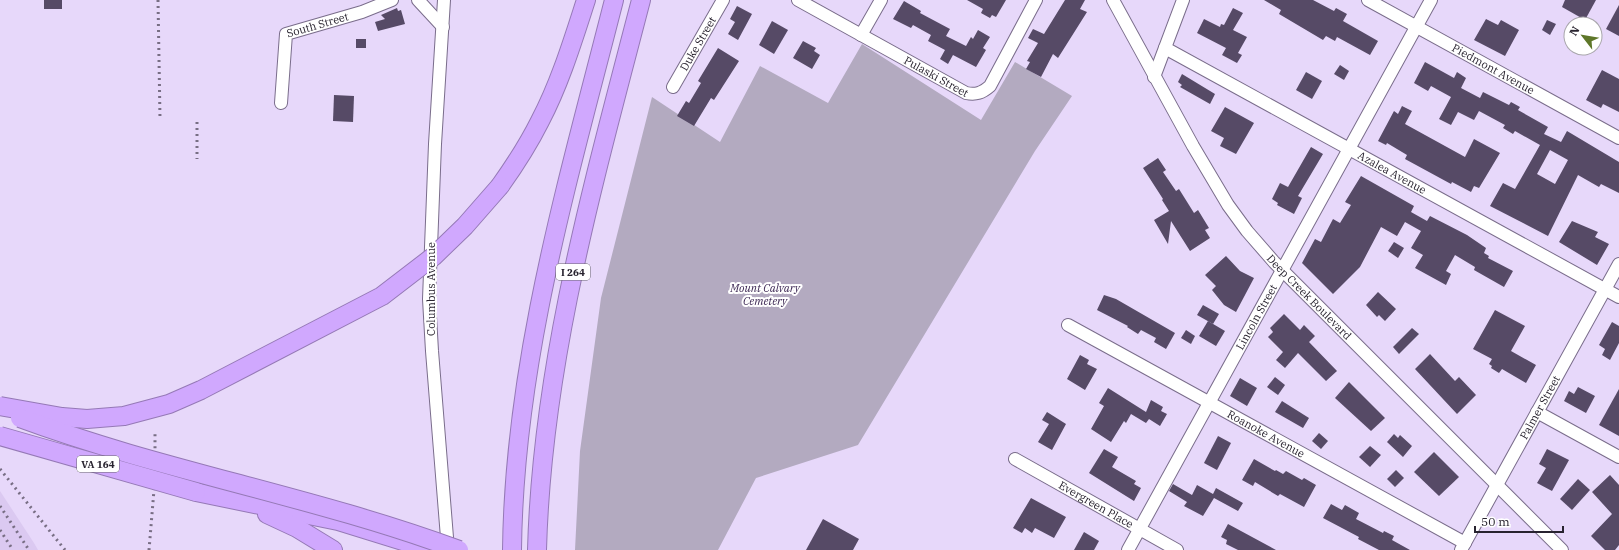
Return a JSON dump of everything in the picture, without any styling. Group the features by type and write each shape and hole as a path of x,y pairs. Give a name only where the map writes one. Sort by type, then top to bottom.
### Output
{"highway":[{"path":"0,406 62,417 87,419 124,416 169,404 201,390 382,296 434,256 465,226 500,186 522,154 541,120 562,69 586,0"},
{"name":"I 264","path":"512,550 519,434 536,323 550,257 614,0"},
{"name":"I 264","path":"537,550 540,487 545,434 565,308 641,0"},
{"path":"0,410 63,434 290,496 422,536 459,550"},
{"name":"VA 164","path":"0,436 196,492"},
{"path":"196,492 263,512 297,528 333,550"},
{"path":"196,492 338,522 432,550"}],"street":[{"name":"South Street","path":"281,103 286,34 362,12 392,0"},
{"path":"418,0 443,27"},
{"name":"Columbus Avenue","path":"444,0 435,144 429,299 432,359 448,550"},
{"name":"Duke Street","path":"673,87 723,0"},
{"name":"Pulaski Street","path":"798,0 966,93 980,93 990,86 1036,0"},
{"path":"861,35 881,0"},
{"name":"Deep Creek Boulevard","path":"1113,0 1154,77 1228,205 1246,230 1282,270 1562,550"},
{"path":"1154,77 1183,0"},
{"name":"Piedmont Avenue","path":"1368,0 1619,138"},
{"name":"Lincoln Street","path":"1128,550 1431,0"},
{"name":"Azalea Avenue","path":"1165,48 1619,296"},
{"name":"Palmer Street","path":"1463,546 1619,264"},
{"name":"Roanoke Avenue","path":"1068,325 1209,402 1463,546"},
{"path":"1537,412 1619,457"},
{"name":"Evergreen Place","path":"1016,459 1177,550"}],"shaded area":[{"path":"0,491 34,543 38,550 0,550"}],"green space":[{"name":"Mount Calvary Cemetery","path":"862,44 981,120 1015,62 1072,96 1035,151 858,445 756,478 718,550 575,550 580,451 601,298 652,97 720,142 760,66 828,103"}],"building":[{"path":"44,0 62,0 62,9 44,9"},
{"path":"967,0 1006,0 996,17 992,15 990,18 981,13 983,9"},
{"path":"1065,0 1085,0 1080,9 1087,12 1058,58 1053,54 1041,77 1026,69 1030,62 1027,61 1038,43 1028,38 1033,29 1044,34"},
{"path":"1264,0 1313,0 1334,11 1336,8 1347,14 1343,21 1378,41 1370,55 1337,37 1335,41 1326,36 1323,40 1279,14 1281,10"},
{"path":"1565,0 1596,0 1587,16 1578,16 1562,7"},
{"path":"904,1 921,11 920,13 950,29 946,36 966,46 971,37 973,39 978,30 990,37 983,48 986,50 976,67 953,55 948,64 940,59 945,50 928,41 931,35 913,25 911,28 893,19"},
{"path":"1619,5 1619,36 1606,29"},
{"path":"737,6 752,14 738,40 728,34 735,22 730,19"},
{"path":"397,8 398,11 401,10 405,24 378,31 375,22 385,19 381,15"},
{"path":"1233,8 1243,13 1233,30 1247,37 1238,53 1242,55 1237,63 1222,55 1226,48 1197,33 1204,19 1220,27 1221,24 1224,25"},
{"path":"1486,19 1498,25 1501,20 1519,30 1505,56 1474,40"},
{"path":"1547,20 1556,24 1550,35 1542,30"},
{"path":"772,21 788,30 774,54 759,45"},
{"path":"356,39 366,39 366,48 356,48"},
{"path":"803,41 816,48 814,51 820,55 812,69 793,58"},
{"path":"718,48 739,61 714,100 711,98 694,126 677,116 686,101 689,103 701,83 698,81"},
{"path":"1425,62 1454,78 1457,72 1466,78 1461,88 1480,98 1483,92 1509,105 1511,102 1520,107 1518,110 1548,127 1544,134 1561,142 1567,131 1619,162 1619,193 1601,184 1599,187 1578,175 1548,236 1490,206 1503,183 1515,189 1540,145 1515,131 1513,134 1503,128 1505,125 1479,111 1474,120 1458,112 1451,125 1439,119 1451,97 1431,86 1428,91 1414,83","holes":["1550,150 1568,160 1555,184 1537,174"]},
{"path":"1340,65 1349,71 1344,80 1334,74"},
{"path":"1602,70 1619,79 1619,112 1603,104 1601,108 1586,100"},
{"path":"1306,72 1322,81 1312,99 1296,90"},
{"path":"1182,74 1215,94 1210,104 1180,87 1182,85 1178,82"},
{"path":"334,95 354,96 353,122 333,121"},
{"path":"1402,106 1412,111 1405,124 1465,157 1474,139 1500,153 1479,188 1474,186 1471,192 1452,182 1451,184 1405,159 1407,155 1387,143 1386,145 1378,141 1394,111 1398,114"},
{"path":"1225,107 1254,123 1236,154 1220,146 1224,138 1211,131"},
{"path":"1311,147 1323,154 1298,196 1302,198 1294,214 1277,205 1278,203 1272,199 1280,183 1288,187"},
{"path":"1158,158 1166,170 1163,172 1176,191 1179,189 1194,213 1198,210 1209,228 1205,230 1210,238 1190,251 1171,221 1168,244 1154,220 1169,211 1143,168"},
{"path":"1361,176 1414,206 1411,212 1427,221 1430,216 1467,235 1486,248 1484,253 1489,256 1488,258 1513,271 1504,287 1474,270 1475,267 1455,255 1446,271 1451,274 1446,285 1415,268 1423,255 1411,248 1421,231 1405,222 1397,236 1381,227 1360,267 1333,294 1302,263 1315,239 1321,242 1333,219 1340,223 1351,205 1345,202"},
{"path":"1572,221 1598,232 1595,237 1609,244 1597,265 1559,242"},
{"path":"1394,242 1404,248 1398,258 1388,251"},
{"path":"1226,256 1240,271 1254,278 1236,312 1224,305 1212,290 1216,286 1205,275"},
{"path":"1378,292 1396,309 1385,321 1379,315 1377,317 1366,305"},
{"path":"1104,295 1116,299 1175,333 1166,349 1154,342 1156,338 1141,330 1138,334 1127,327 1128,326 1097,310"},
{"path":"1203,305 1219,314 1213,324 1197,315"},
{"path":"1495,310 1525,326 1511,351 1536,365 1526,383 1502,369 1499,373 1491,368 1492,366 1489,364 1492,359 1473,349"},
{"path":"1284,314 1300,330 1304,325 1315,336 1309,342 1337,371 1326,381 1298,353 1285,368 1276,360 1283,352 1268,337 1273,332 1270,328"},
{"path":"1208,321 1225,331 1216,346 1199,336"},
{"path":"1612,322 1619,326 1619,343 1610,360 1602,355 1605,349 1599,345"},
{"path":"1412,328 1419,334 1399,354 1393,347"},
{"path":"1186,330 1195,336 1191,344 1181,338"},
{"path":"1430,354 1455,381 1459,377 1476,395 1457,414 1415,369"},
{"path":"1080,355 1089,360 1087,364 1097,369 1085,390 1067,379"},
{"path":"1275,377 1285,385 1278,395 1267,387"},
{"path":"1240,378 1257,388 1247,406 1230,396"},
{"path":"1349,382 1385,418 1371,431 1335,398"},
{"path":"1578,387 1595,396 1586,413 1564,401 1569,391 1574,394"},
{"path":"1108,388 1146,412 1151,400 1163,407 1161,411 1167,414 1160,426 1149,419 1146,423 1131,414 1126,423 1124,421 1111,442 1091,429 1104,406 1099,403"},
{"path":"1619,389 1619,436 1599,425"},
{"path":"1282,401 1309,418 1303,428 1275,412"},
{"path":"1047,412 1066,424 1052,450 1038,442 1049,424 1042,420"},
{"path":"1319,433 1328,441 1321,449 1312,441"},
{"path":"1394,434 1398,438 1400,435 1412,446 1403,457 1387,442"},
{"path":"1218,436 1231,443 1217,470 1204,463"},
{"path":"1370,446 1381,455 1370,467 1359,457"},
{"path":"1104,449 1118,457 1112,467 1136,481 1134,484 1141,488 1134,501 1089,473"},
{"path":"1547,449 1569,460 1552,491 1537,483 1546,468 1539,464"},
{"path":"1434,452 1459,477 1439,496 1414,472"},
{"path":"1254,459 1275,471 1276,470 1283,474 1286,471 1302,480 1304,478 1316,485 1304,507 1280,494 1278,496 1255,482 1253,486 1242,480"},
{"path":"1396,470 1404,478 1395,487 1387,479"},
{"path":"1610,475 1619,485 1619,545 1615,550 1605,550 1591,536 1612,514 1592,492"},
{"path":"1578,479 1590,490 1572,510 1560,499"},
{"path":"1173,484 1192,495 1197,485 1213,494 1216,488 1243,503 1238,511 1214,498 1203,516 1184,506 1187,502 1169,491"},
{"path":"1031,498 1066,517 1054,538 1035,528 1032,533 1025,528 1022,533 1013,528"},
{"path":"1331,504 1342,510 1345,505 1359,513 1356,519 1383,533 1384,531 1394,536 1392,540 1410,550 1379,550 1358,539 1359,537 1323,518"},
{"path":"823,519 859,539 853,550 806,550"},
{"path":"1228,524 1276,550 1238,550 1226,544 1227,540 1221,537"},
{"path":"1084,532 1099,541 1094,550 1074,550"}],"railway":[{"path":"158,0 160,119"},
{"path":"197,122 197,159"},
{"path":"149,550 155,478 155,433"},
{"path":"0,469 65,550"},
{"path":"0,506 29,550"},
{"path":"0,530 13,550"}]}
